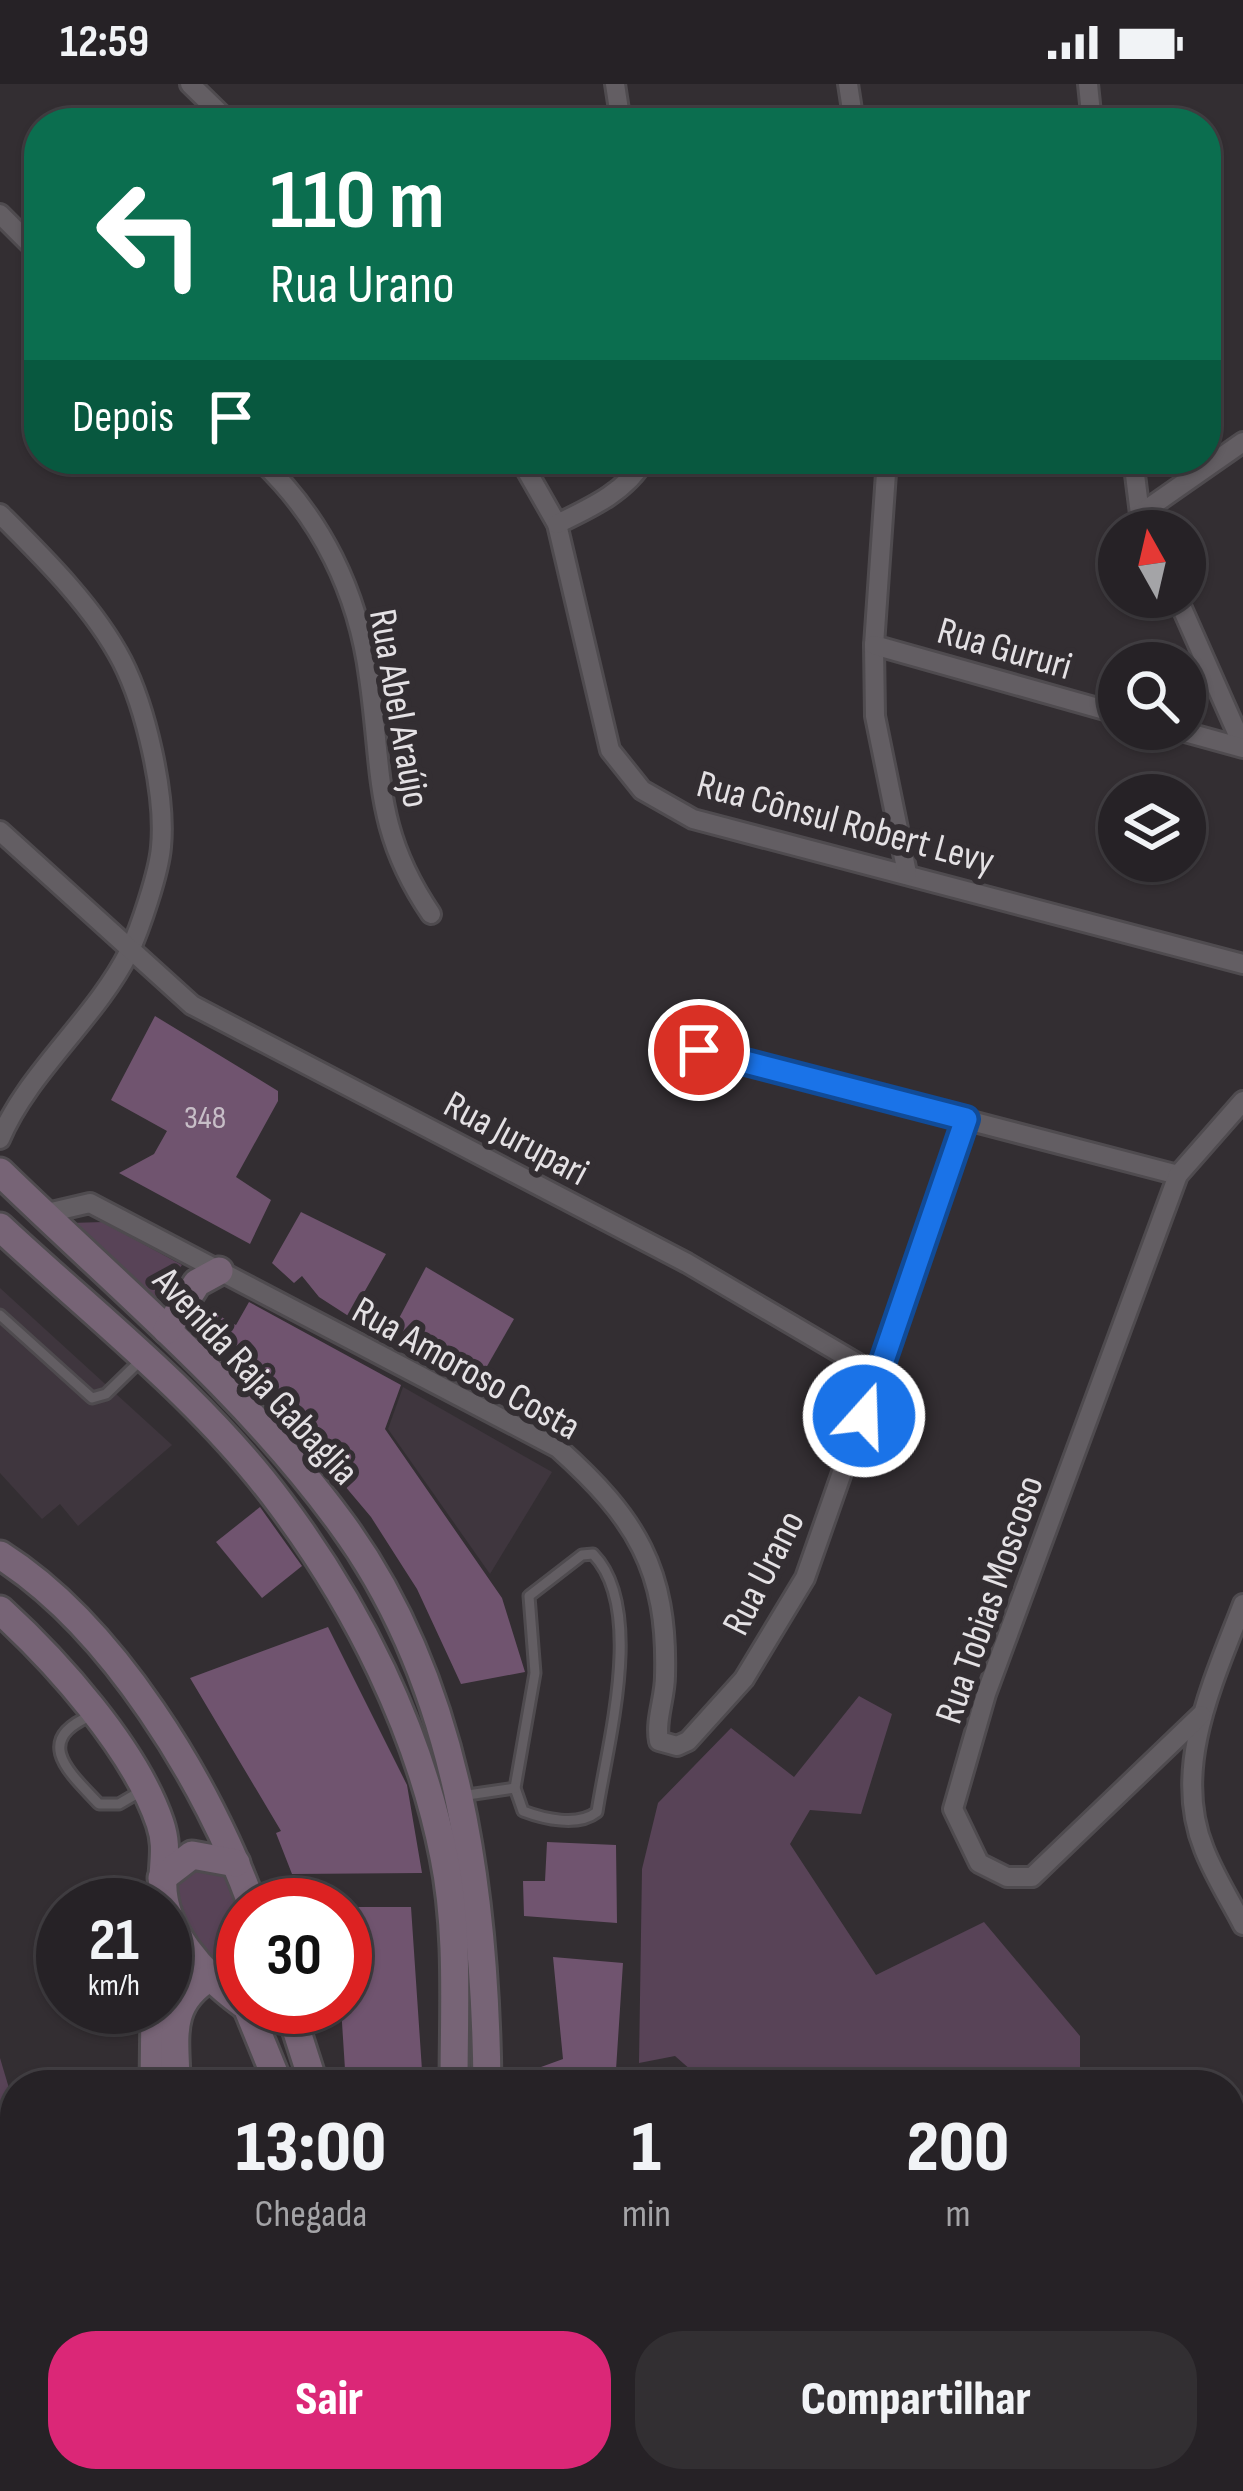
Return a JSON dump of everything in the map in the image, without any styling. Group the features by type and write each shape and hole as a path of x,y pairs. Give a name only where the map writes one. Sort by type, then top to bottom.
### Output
{"main road":[{"name":"Avenida Raja Gabaglia","path":"0,1172 250,1413 345,1527 421,1669 449,1751 468,1844 487,2070"},
{"name":"Avenida Raja Gabaglia","path":"0,1228 194,1407 280,1502 387,1682 418,1750 445,1861 454,1978 454,2070"},
{"path":"167,1330 197,1282 219,1271"},
{"path":"0,1556 88,1631 160,1724 242,1878"},
{"path":"0,1610 44,1650 94,1713 143,1790 159,1820 167,1851 162,1878"},
{"path":"162,1878 192,1855 236,1863"},
{"path":"192,1953 216,1983"},
{"path":"176,2070 176,2018 182,1998 209,1978 216,1979"},
{"path":"154,2070 155,2034"},
{"path":"257,2034 273,2070"},
{"path":"298,2034 309,2070"}],"street":[{"path":"190,84 215,108"},
{"path":"0,214 24,238"},
{"name":"Rua Abel Araújo","path":"275,474 333,549 369,671 385,824 406,878 431,914"},
{"name":"Rua Cônsul Robert Levy","path":"529,474 557,524 610,750 642,790 693,819 1243,964"},
{"path":"557,524 602,502 636,474"},
{"path":"886,474 874,645 875,716 907,873"},
{"path":"1136,474 1142,510"},
{"path":"1159,510 1203,474"},
{"path":"0,514 85,607 122,660 145,719 161,848 129,951 56,1058 5,1118 0,1139"},
{"path":"1186,618 1243,747"},
{"name":"Rua Gururi","path":"874,645 1098,708"},
{"path":"1206,737 1243,747"},
{"name":"Rua Jurupari","path":"0,831 192,1005 687,1263 879,1376"},
{"path":"699,1050 1178,1175"},
{"name":"Rua Tobias Moscoso","path":"1201,1715 1032,1877 1007,1877 980,1863 965,1839 953,1809 986,1694 1178,1175 1243,1101"},
{"name":"Rua Urano","path":"665,1746 688,1741 744,1679 805,1578 966,1119"},
{"name":"Rua Amoroso Costa","path":"43,1214 90,1203 558,1448 607,1492 640,1541 664,1602 665,1680 657,1732 665,1746"},
{"path":"1243,1604 1201,1715 1192,1780 1202,1846 1243,1925"},
{"path":"486,2053 493,2070"}],"lane":[{"path":"0,1315 92,1398 106,1394 142,1359"},
{"path":"593,1554 608,1576 620,1634 597,1812 577,1821 532,1815 524,1810 515,1788 535,1673 530,1596 582,1555 593,1554"},
{"path":"94,1713 61,1733 58,1746 68,1770 99,1804 119,1804 143,1790"},
{"path":"458,1797 515,1788"}],"shaded area":[{"path":"103,1222 182,1265 155,1299 70,1223"},
{"path":"0,1288 172,1445 78,1526 60,1504 42,1519 0,1473"},
{"path":"403,1387 552,1472 490,1574 388,1429"},
{"path":"859,1696 892,1714 861,1814 810,1810 790,1844 876,1975 984,1922 1080,2036 1080,2070 691,2070 675,2056 639,2063 642,1869 658,1803 731,1728 794,1777"},
{"path":"213,1865 226,1878 216,1878 216,1965 209,1963 192,1933 192,1878 176,1878 181,1872"}],"building":[{"path":"155,1016 278,1091 278,1101 236,1177 271,1200 250,1244 119,1173 154,1154 167,1131 111,1100"},
{"path":"301,1212 386,1254 350,1317 319,1297 302,1276 294,1283 272,1263"},
{"path":"426,1267 514,1319 474,1389 387,1341"},
{"path":"249,1302 401,1385 385,1429 502,1598 525,1672 461,1684 417,1589 371,1517 199,1313 203,1307 236,1325"},
{"path":"260,1507 302,1566 262,1598 216,1542"},
{"path":"328,1627 407,1785 422,1873 292,1874 276,1833 281,1831 190,1678"},
{"path":"547,1842 616,1845 617,1923 524,1916 523,1881 545,1881"},
{"path":"372,1907 411,1907 422,2070 345,2070 343,2034 372,2034"},
{"path":"553,1957 623,1963 616,2070 533,2070 563,2059"}],"route":[{"path":"699,1050 966,1119 864,1416"}]}
